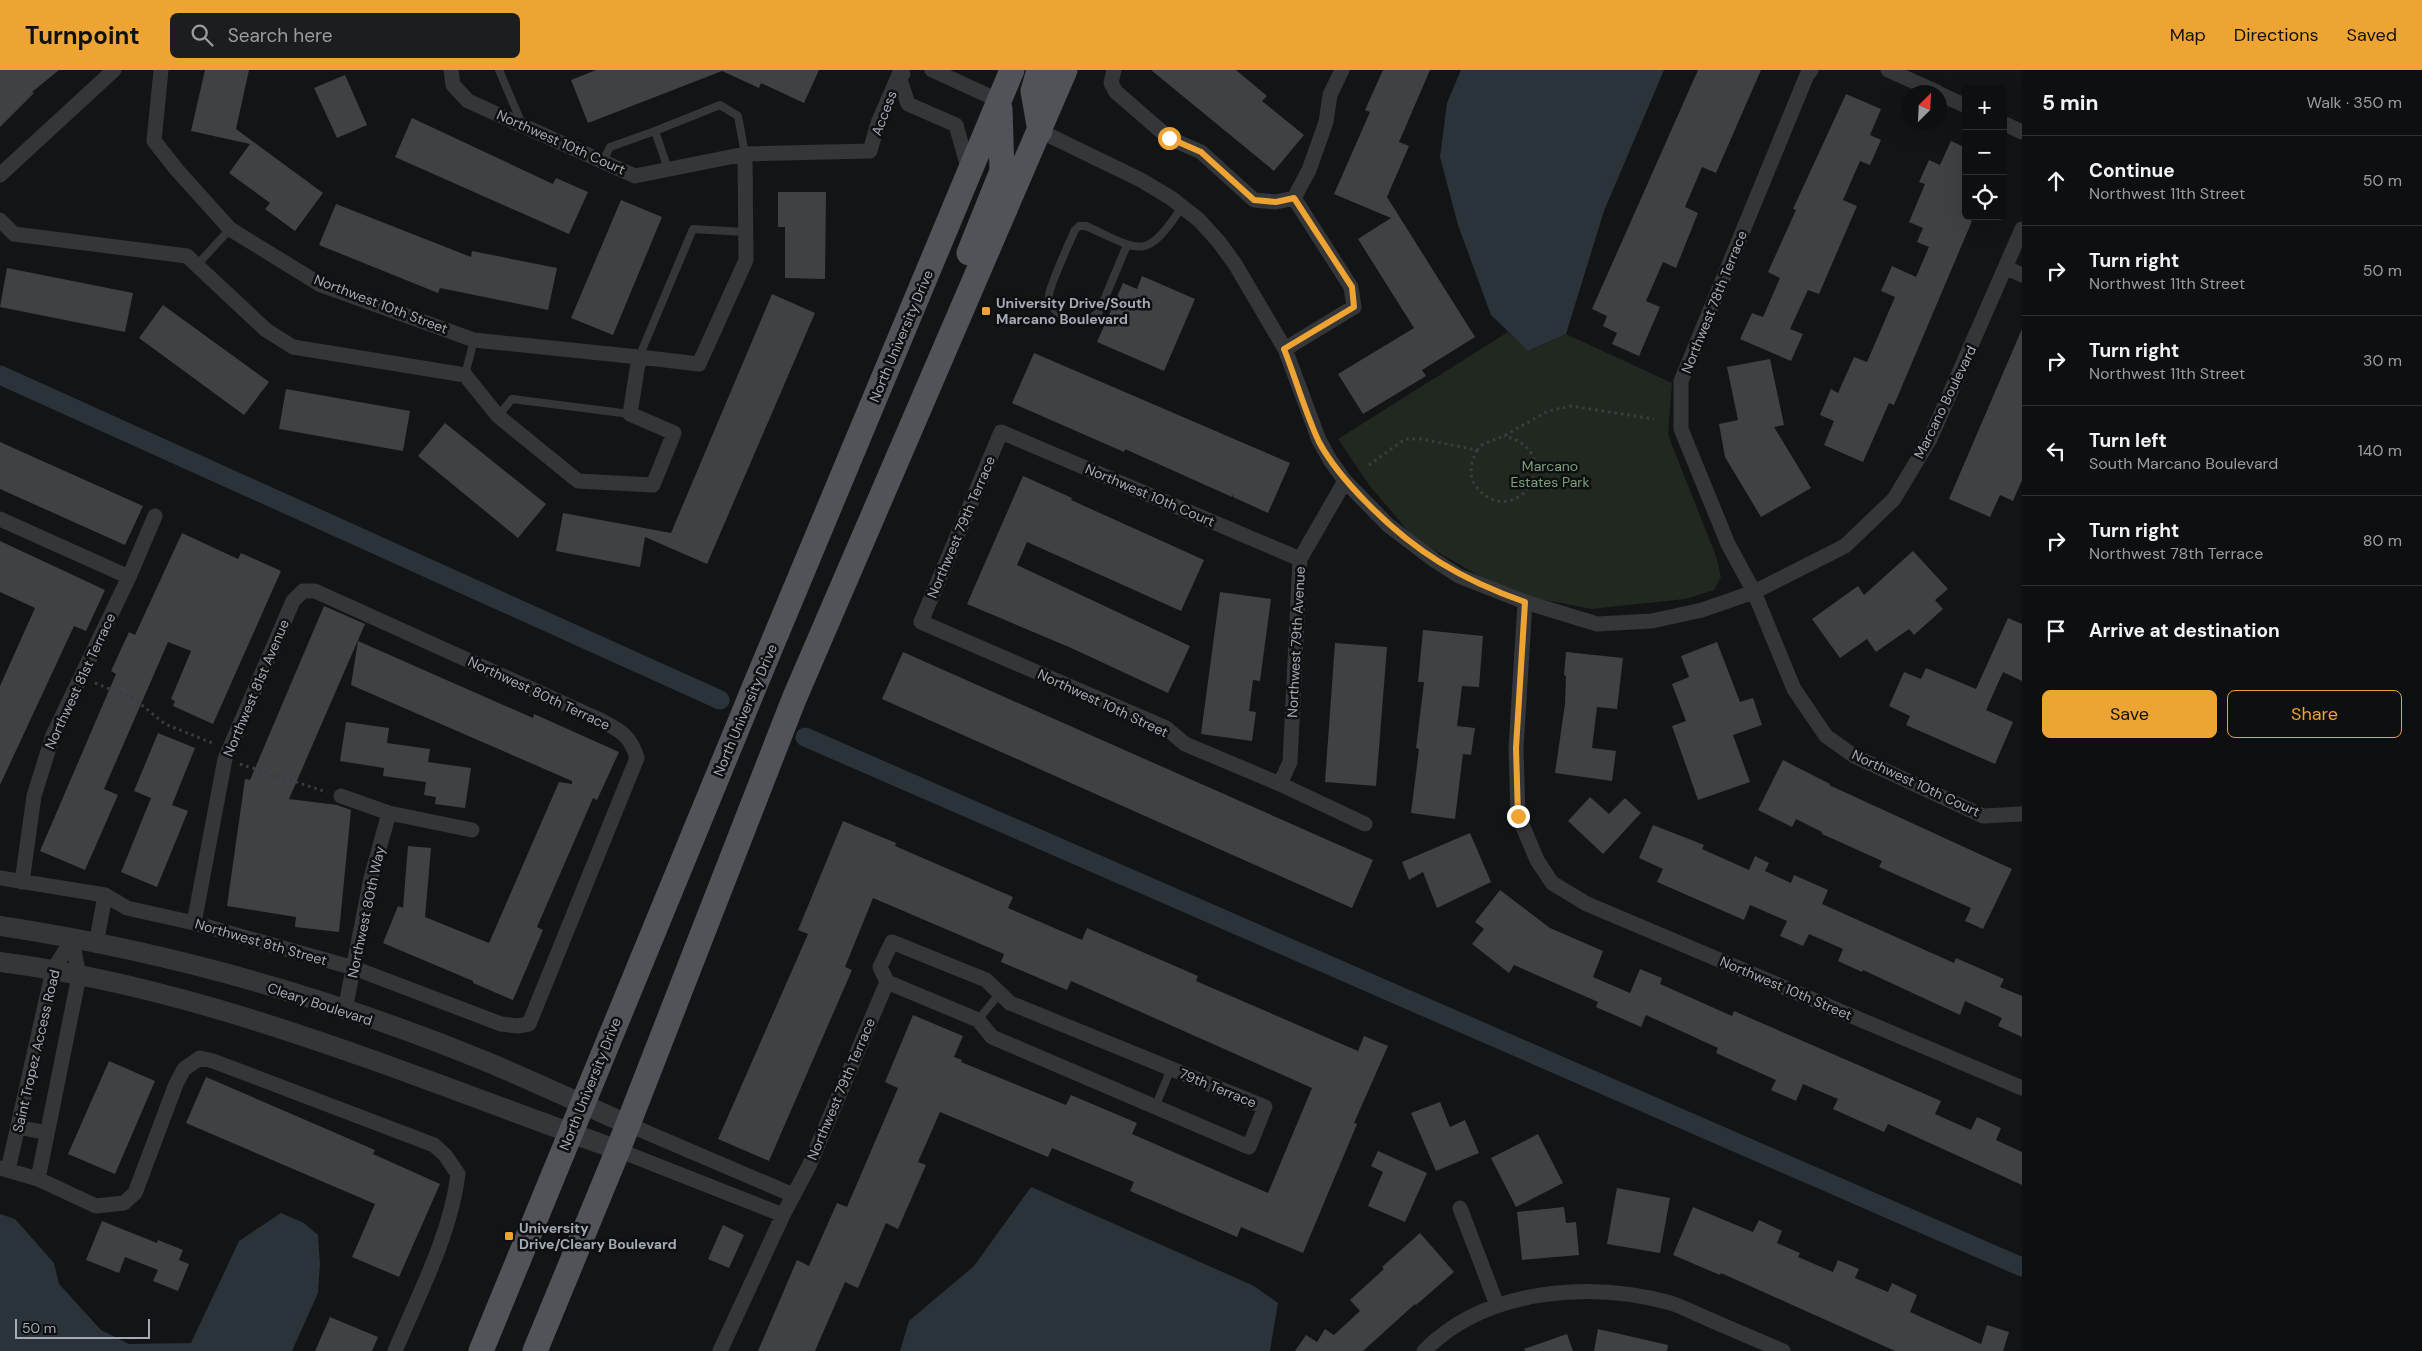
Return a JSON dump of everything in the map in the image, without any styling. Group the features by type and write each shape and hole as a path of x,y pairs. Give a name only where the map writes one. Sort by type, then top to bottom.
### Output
{"main road":[{"name":"North University Drive","path":"481,1351 1012,70"},
{"path":"1039,70 1033,91 1040,131"},
{"path":"535,1351 618,1150 794,699 1065,70"},
{"path":"921,406 916,394 916,386 1002,171 1000,101"}],"street":[{"path":"0,175 114,70"},
{"name":"Northwest 10th Street","path":"161,70 154,140 177,170 230,228 322,284 474,340 639,357"},
{"name":"Northwest 10th Court","path":"451,70 453,85 468,101 635,176 745,154 870,151"},
{"path":"932,70 1000,101"},
{"path":"1113,77 1116,92 1169,138 1201,152 1254,200 1276,202 1294,198 1309,170 1326,122 1330,95 1342,70"},
{"name":"Northwest 78th Terrace","path":"1754,592 1728,544 1681,429 1681,382 1807,75 1811,70"},
{"path":"1888,70 1921,85"},
{"name":"Access","path":"870,151 878,123 904,72"},
{"name":"Access","path":"904,72 908,104 956,125 969,173"},
{"path":"1947,97 1962,104"},
{"path":"2007,125 2022,132"},
{"name":"Marcano Boulevard","path":"1040,131 1141,180 1199,220 1219,242 1235,264 1284,349 1319,440 1345,481 1388,525 1434,560 1459,576 1525,602 1598,624 1660,619 1702,610 1754,592 1845,546 1894,498 1930,439 2007,268 2022,229"},
{"path":"0,220 14,234 192,260 266,330 293,347 465,376 498,416 578,481 653,485 674,433 630,414 639,357 699,364 746,260 745,154"},
{"path":"1284,349 1354,307 1352,287 1294,198"},
{"path":"2007,268 2022,275"},
{"name":"Northwest 10th Court","path":"1001,432 1300,559"},
{"name":"Northwest 79th Terrace","path":"921,622 1001,432"},
{"name":"Northwest 79th Avenue","path":"1280,784 1290,762 1300,559 1345,481"},
{"name":"Northwest 81st Terrace","path":"22,882 34,796 53,735 129,577 155,516"},
{"path":"0,519 129,577"},
{"name":"Northwest 80th Terrace","path":"293,601 303,591 315,591 598,718 620,730 633,743 637,758 529,1024 518,1026"},
{"name":"Northwest 10th Court","path":"1754,592 1794,689 1826,736 1854,756 1983,816 2022,814"},
{"name":"Northwest 81st Avenue","path":"194,923 227,754 293,601"},
{"name":"Northwest 10th Street","path":"1525,602 1516,748 1518,816 1537,860 1552,882 1587,904 2022,1088"},
{"name":"Northwest 10th Street","path":"921,622 1166,728 1185,744 1280,784 1365,824"},
{"path":"341,796 389,813 472,830"},
{"name":"Northwest 80th Way","path":"345,1010 370,878 389,813"},
{"name":"Northwest 8th Street","path":"0,878 105,896 126,908 194,923 354,968 501,1024 518,1026"},
{"path":"96,945 105,896"},
{"name":"Cleary Boulevard","path":"0,926 96,945 236,978 345,1010 484,1060 627,1124"},
{"name":"Saint Tropez Access Road","path":"4,1169 18,1127 53,970 72,940"},
{"name":"Saint Tropez Access Road","path":"38,1179 80,976 72,940"},
{"name":"79th Terrace","path":"892,942 986,980 1000,993 1010,1003 1265,1108 1249,1147 992,1037 978,1020 887,982 880,967 892,942"},
{"path":"0,962 53,970 178,998 266,1023 350,1051 618,1150 782,1214"},
{"name":"Northwest 79th Terrace","path":"720,1351 782,1214 809,1166 887,982"},
{"path":"4,1169 38,1179 96,1206 124,1203 135,1193 176,1084 184,1069 200,1058 213,1060 434,1145 445,1155 458,1174 456,1195 444,1232 395,1351"},
{"path":"627,1124 793,1195"},
{"path":"18,1127 47,1133"},
{"path":"1460,1208 1497,1305"},
{"path":"1424,1351 1448,1331 1497,1305 1563,1292 1619,1292 1672,1304 1783,1351"}],"lane":[{"path":"498,70 523,126"},
{"path":"603,161 610,147 720,105 738,116 745,154"},
{"path":"654,131 668,170"},
{"path":"1127,245 1099,312 1090,320 1077,321 1062,317 1052,307 1049,295 1075,230 1079,226 1086,226 1133,247 1144,246 1155,241 1165,232 1182,207"},
{"path":"192,260 230,228"},
{"path":"639,357 693,229 745,232"},
{"path":"465,376 474,340"},
{"path":"498,416 512,399 630,414"},
{"path":"978,1020 1000,993"},
{"path":"1155,1107 1171,1069"}],"path":[{"path":"1504,436 1520,443 1535,461 1535,476 1528,490 1516,498 1500,501 1490,499 1474,485 1470,467 1477,450 1483,444 1504,436 1548,411 1571,406 1654,419"},
{"path":"1369,465 1405,438 1421,439 1477,450"},
{"path":"80,678 133,698 165,724 227,754 341,796"}],"green space":[{"name":"Marcano Estates Park","path":"1508,332 1529,351 1566,334 1672,383 1668,435 1716,556 1721,577 1714,590 1685,599 1592,609 1509,593 1415,539 1369,485 1338,439"}],"shaded area":[{"path":"1461,70 1664,70 1604,211 1566,334 1528,351 1491,315 1458,225 1440,157 1447,103"},
{"path":"1031,1187 1254,1286 1278,1303 1270,1351 900,1351 909,1321 974,1266"},
{"path":"281,1213 304,1223 318,1235 320,1264 318,1293 292,1351 0,1351 0,1214 15,1219 54,1263 59,1284 101,1330 129,1344 191,1343 239,1241"}],"building":[{"path":"0,70 59,70 32,92 34,93 0,127"},
{"path":"205,70 249,70 236,129 323,193 295,231 265,209 270,203 229,173 250,144 191,131"},
{"path":"596,70 819,70 804,103 761,83 759,88 722,71 588,123 571,80"},
{"path":"1151,70 1236,70 1267,96 1262,101 1304,135 1274,171"},
{"path":"1383,70 1430,70 1399,142 1409,146 1387,197 1475,337 1422,370 1426,376 1363,414 1338,374 1414,328 1358,239 1391,218 1334,194 1370,112 1365,110"},
{"path":"1698,70 1761,70 1716,173 1702,167 1685,207 1698,213 1676,268 1663,262 1646,301 1660,307 1639,356 1612,344 1617,333 1603,326 1607,316 1592,309"},
{"path":"345,75 367,125 337,138 314,88"},
{"path":"1846,94 1881,109 1870,135 1881,140 1870,165 1860,161 1843,200 1857,206 1819,294 1808,290 1790,329 1803,334 1791,361 1740,339 1752,313 1763,317 1780,278 1768,272 1796,210 1793,209"},
{"path":"412,118 553,184 556,178 588,192 569,234 395,157"},
{"path":"1951,141 1962,146 1962,220 1972,221 1894,405 1889,403 1863,462 1824,445 1834,421 1820,415 1831,389 1838,393 1854,357 1867,362 1895,297 1881,291 1892,266 1916,277 1929,247 1917,242 1923,228 1909,222 1925,184 1919,182 1929,160 1940,165"},
{"path":"778,192 826,192 825,279 785,278 785,227 778,227"},
{"path":"621,200 662,217 613,335 571,318"},
{"path":"336,204 471,257 472,251 557,268 548,310 440,288 438,293 319,245"},
{"path":"7,268 133,293 125,332 0,307"},
{"path":"1142,276 1195,299 1164,371 1097,342 1123,283 1137,289"},
{"path":"772,294 815,313 707,564 645,537 640,567 556,551 563,513 671,533"},
{"path":"163,305 269,382 244,415 139,338"},
{"path":"2022,329 2022,480 2013,501 2000,495 1990,517 1949,499"},
{"path":"1034,353 1290,463 1268,513 1233,497 1234,493 1232,497 1125,449 1124,452 1012,403"},
{"path":"1770,359 1784,425 1774,427 1811,488 1761,517 1725,457 1719,424 1738,420 1727,367"},
{"path":"286,389 410,411 403,451 279,429"},
{"path":"445,423 546,504 518,538 418,456"},
{"path":"0,442 143,506 125,545 0,489"},
{"path":"1023,476 1072,498 1071,500 1204,560 1181,611 1027,542 1017,565 1190,646 1168,693 1069,647 967,604"},
{"path":"182,533 238,559 241,553 281,571 213,724 173,706 175,701 171,699 191,651 168,642 104,789 118,795 85,870 40,851 116,674 111,671 129,632 135,635"},
{"path":"0,541 105,590 86,631 74,626 0,785 0,686 35,608 0,592"},
{"path":"1913,551 1948,589 1935,600 1943,609 1914,635 1909,629 1876,652 1867,639 1840,658 1812,619 1858,586 1864,595"},
{"path":"1220,592 1271,599 1260,681 1253,680 1249,711 1256,712 1252,741 1201,734"},
{"path":"324,606 365,624 289,799 337,805 351,810 339,932 295,927 296,917 227,906 245,779 250,780"},
{"path":"2008,618 2022,624 2022,681 2003,672 1986,710 2013,722 1995,764 1906,725 1910,716 1889,706 1904,672 1921,679 1926,668 1976,689"},
{"path":"1423,630 1483,636 1479,687 1462,686 1457,726 1475,728 1471,755 1463,754 1455,819 1411,813 1419,749 1416,748 1424,682 1418,682"},
{"path":"358,641 533,718 534,714 619,752 597,800 593,798 537,927 543,930 513,1000 383,943 398,906 403,908 408,846 431,848 425,917 489,943 559,782 572,784 572,781 351,685"},
{"path":"1717,642 1740,702 1753,698 1762,725 1733,735 1750,782 1698,800 1672,726 1686,721 1672,684 1689,677 1681,656"},
{"path":"1335,643 1387,647 1376,786 1325,782"},
{"path":"903,652 1373,860 1352,908 882,699"},
{"path":"1566,652 1623,658 1617,709 1597,707 1592,748 1616,751 1612,781 1555,773 1565,704 1566,676 1564,675"},
{"path":"346,722 389,728 387,743 430,749 428,762 471,768 465,808 435,804 436,797 424,795 426,782 383,776 384,768 340,761"},
{"path":"158,733 195,748 172,805 188,811 157,887 121,872 151,798 134,791"},
{"path":"1783,760 1829,785 2012,869 1983,929 1965,921 1971,908 1879,867 1882,861 1822,834 1822,832 1796,819 1792,827 1758,810"},
{"path":"1590,797 1609,814 1625,798 1641,813 1603,854 1568,821"},
{"path":"843,821 896,843 895,846 1013,897 1008,908 1082,940 1087,928 1198,976 1196,981 1358,1051 1364,1036 1388,1046 1354,1123 1357,1124 1303,1253 1241,1227 1237,1237 1130,1191 1134,1182 1052,1148 1048,1157 940,1112 918,1162 926,1165 898,1229 886,1223 858,1288 845,1282 815,1351 758,1351 797,1260 809,1266 837,1203 847,1207 898,1088 885,1082 913,1015 963,1036 954,1057 962,1060 961,1062 1066,1105 1071,1095 1137,1123 1132,1134 1268,1193 1312,1088 1071,981 1067,990 1001,962 1004,954 873,898 845,967 852,970 769,1161 718,1139 808,934 798,930"},
{"path":"1653,825 1704,845 1702,849 1749,870 1755,856 1769,863 1765,871 1791,883 1794,875 1828,890 1822,904 1954,963 1956,958 2004,979 2000,987 2022,996 2022,1037 1998,1026 2002,1018 1965,1001 1960,1015 1863,970 1862,972 1838,961 1843,949 1809,934 1803,946 1780,936 1787,921 1750,905 1744,920 1657,882 1663,869 1639,858"},
{"path":"1470,833 1491,882 1437,908 1423,872 1409,880 1402,862"},
{"path":"1500,890 1550,928 1603,951 1593,977 1630,993 1640,969 1662,978 1660,984 1732,1016 1734,1011 1941,1101 1935,1114 1971,1130 1977,1117 2001,1128 1996,1140 2022,1152 2022,1185 1888,1124 1884,1132 1833,1109 1838,1099 1803,1084 1796,1101 1771,1090 1776,1080 1716,1053 1718,1048 1646,1015 1641,1027 1596,1007 1598,1002 1514,965 1509,973 1472,944 1484,929 1475,922"},
{"path":"109,1061 155,1081 115,1174 68,1154"},
{"path":"206,1077 375,1150 373,1154 440,1184 399,1277 352,1257 375,1204 186,1123"},
{"path":"1440,1102 1450,1127 1465,1120 1479,1153 1436,1171 1411,1113"},
{"path":"1538,1134 1563,1183 1516,1207 1491,1158"},
{"path":"1378,1151 1427,1173 1405,1222 1368,1206 1383,1172 1371,1166"},
{"path":"1617,1188 1670,1198 1660,1253 1607,1244"},
{"path":"1564,1207 1566,1223 1576,1222 1579,1255 1522,1260 1517,1212"},
{"path":"1693,1207 1753,1232 1759,1220 1782,1231 1777,1243 1800,1253 1798,1257 1833,1272 1838,1260 1859,1269 1855,1278 1888,1292 1892,1283 1917,1295 1910,1312 1981,1344 1987,1325 2009,1332 2003,1351 1895,1351 1721,1273 1720,1275 1673,1255"},
{"path":"102,1221 157,1243 158,1240 183,1250 179,1260 189,1264 178,1291 153,1281 158,1270 125,1257 119,1273 86,1260"},
{"path":"723,1225 744,1235 729,1268 708,1259"},
{"path":"1420,1233 1454,1272 1363,1351 1295,1351 1306,1335 1317,1342 1325,1329 1334,1335 1360,1311 1350,1300 1384,1269 1382,1267"},
{"path":"330,1317 378,1337 372,1351 315,1351"},
{"path":"1598,1329 1668,1345 1667,1351 1594,1351"},
{"path":"1567,1334 1573,1351 1525,1351 1524,1349"}],"waterway":[{"path":"0,375 720,700"},
{"path":"805,737 2022,1267"}],"place":[{"name":"University Drive/South Marcano Boulevard","path":"986,311"},
{"name":"University Drive/Cleary Boulevard","path":"509,1236"}],"route":[{"path":"1169,138 1201,152 1254,200 1276,202 1294,198 1352,287 1354,307 1284,349 1319,440 1345,481 1388,525 1434,560 1459,576 1494,592 1525,602 1516,748 1518,816"}]}
